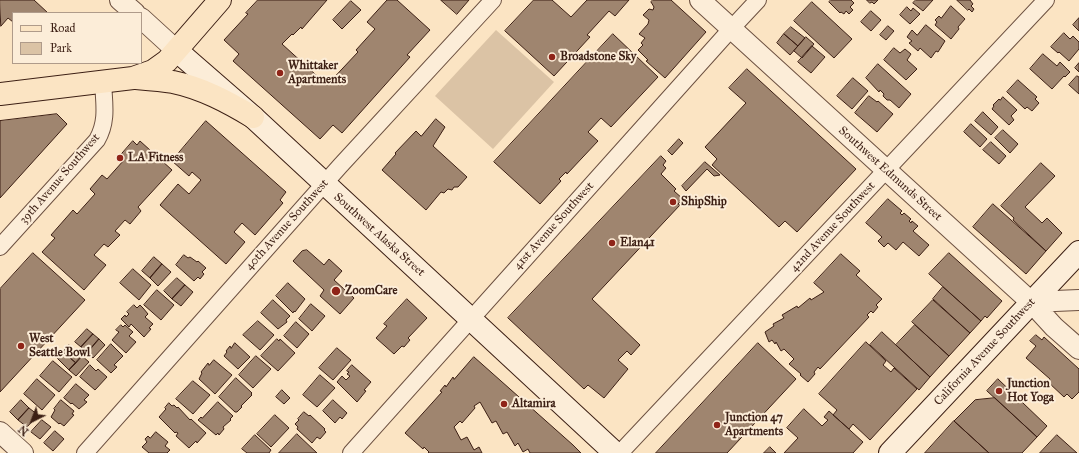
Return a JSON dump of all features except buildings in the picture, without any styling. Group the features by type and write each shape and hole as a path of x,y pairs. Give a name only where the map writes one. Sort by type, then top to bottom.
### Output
{"main road":[{"path":"0,94 133,78 153,71 167,61 220,0"},
{"name":"Southwest Alaska Street","path":"176,50 253,117 616,453"},
{"path":"133,78 172,82 190,86 211,94 253,117"},
{"name":"California Avenue Southwest","path":"890,453 1079,252"}],"street":[{"path":"120,0 134,12"},
{"name":"40th Avenue Southwest","path":"85,453 324,184 493,0"},
{"name":"Southwest Edmunds Street","path":"700,0 1031,302 1054,327 1079,349"},
{"name":"41st Avenue Southwest","path":"351,453 758,0"},
{"name":"42nd Avenue Southwest","path":"620,453 1046,0"},
{"name":"Southwest Alaska Street","path":"142,19 176,50"},
{"name":"39th Avenue Southwest","path":"0,247 97,140 104,122 103,82"},
{"path":"1031,302 1079,300"},
{"path":"0,432 23,453"}],"green space":[{"path":"496,30 554,82 493,149 435,96"}],"place":[{"name":"Broadstone Sky","path":"552,57"},
{"name":"Whittaker Apartments","path":"280,73"},
{"name":"LA Fitness","path":"120,158"},
{"name":"ShipShip","path":"673,202"},
{"name":"Elan41","path":"612,243"},
{"name":"ZoomCare","path":"336,291"},
{"name":"West Seattle Bowl","path":"21,346"},
{"name":"Junction Hot Yoga","path":"999,391"},
{"name":"Altamira","path":"504,404"},
{"name":"Junction 47 Apartments","path":"717,425"}]}
